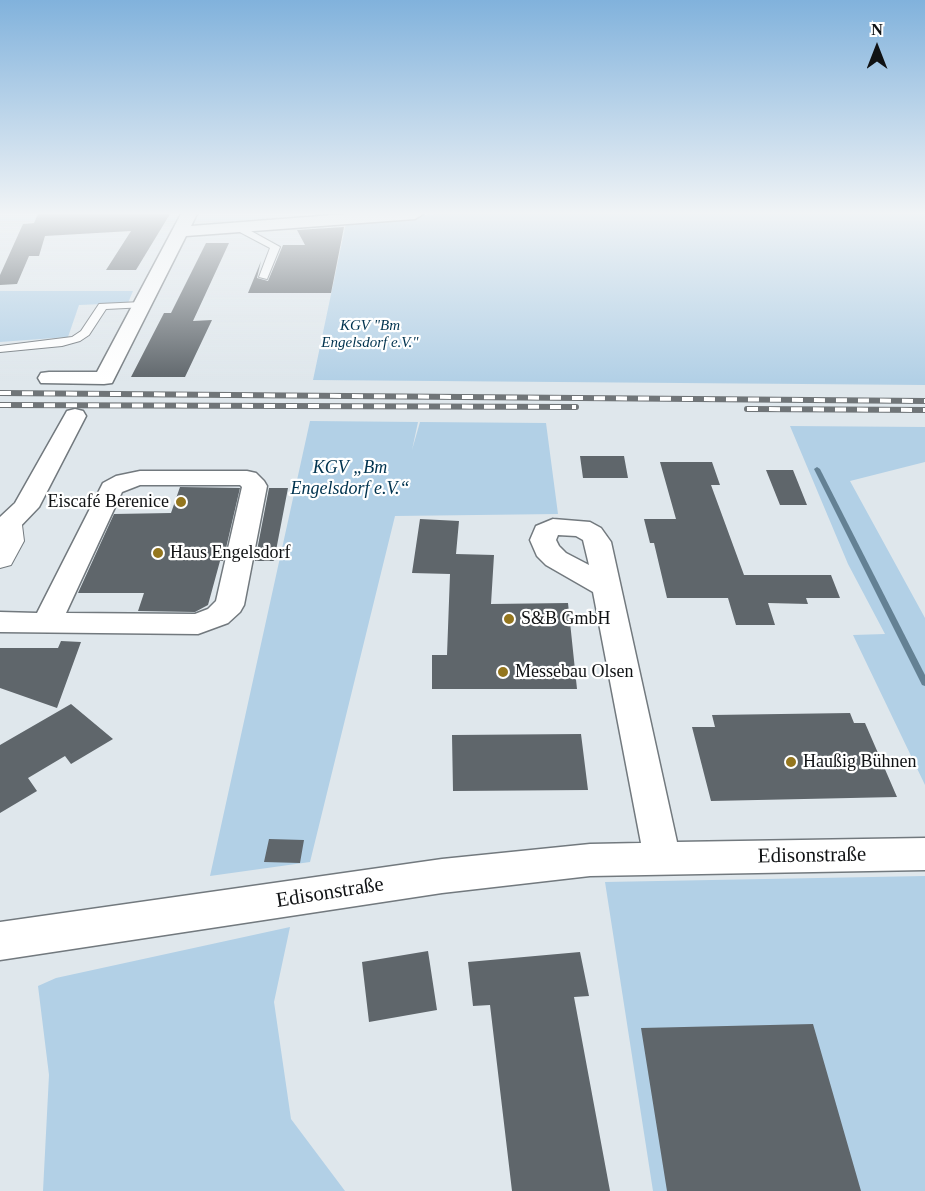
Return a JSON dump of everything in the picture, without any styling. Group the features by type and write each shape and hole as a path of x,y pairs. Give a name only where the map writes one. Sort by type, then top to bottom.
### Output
{"street":[{"path":"49,378 104,378 160,270"},
{"path":"0,558 9,541 2,523 26,507 75,416"},
{"path":"0,622 47,623 198,624 218,616 230,605 255,486 247,478 140,478 125,481 112,488 47,623"},
{"path":"607,587 662,858"},
{"name":"Edisonstraße","path":"0,940 442,876 590,860 925,854"}],"lane":[{"path":"264,277 267,270"},
{"path":"0,349 62,343 76,339 85,333 103,306 142,305"}],"green space":[{"name":"KGV \"Bm Engelsdorf e.V.\"","path":"336,270 925,270 925,385 313,380"},
{"path":"0,291 133,291 128,303 79,305 68,337 0,342"},
{"name":"KGV „Bm Engelsdorf e.V.“","path":"310,421 418,422 412,450 420,422 546,423 558,514 395,516 310,862 210,876"},
{"path":"790,426 925,427 925,462 850,481 925,618 925,785 853,635 885,634 848,564"},
{"path":"925,876 925,1191 653,1191 605,882"},
{"path":"290,927 274,1002 291,1119 345,1191 43,1191 49,1075 38,986 56,978"}],"building":[{"path":"2,270 23,270 17,284 0,285"},
{"path":"193,270 217,270 193,321 212,320 185,377 131,377 164,313 171,313"},
{"path":"258,270 257,278 268,281 273,270 336,270 331,293 248,293"},
{"path":"580,456 624,456 628,478 583,478"},
{"path":"660,462 712,462 720,485 711,485 744,575 831,575 840,598 806,598 808,604 768,603 775,625 736,625 728,598 667,598 654,543 650,543 644,519 676,519"},
{"path":"766,470 793,470 807,505 780,505"},
{"name":"Haus Engelsdorf","path":"180,487 240,488 223,561 220,561 208,605 195,612 138,611 144,593 78,593 114,514 171,513"},
{"path":"269,488 288,488 274,561 255,561"},
{"path":"420,519 459,521 456,554 494,555 491,604 568,603 577,689 432,689 432,655 447,655 450,574 412,573"},
{"path":"61,641 81,642 57,708 0,688 0,648 58,648"},
{"path":"71,704 113,739 71,764 65,756 28,778 37,791 0,813 0,745"},
{"name":"Haußig Bühnen","path":"850,713 854,723 865,723 897,797 711,801 692,727 715,727 712,715"},
{"path":"581,734 588,790 453,791 452,735"},
{"path":"269,839 304,840 300,863 264,862"},
{"path":"428,951 437,1010 369,1022 362,962"},
{"path":"580,952 589,996 574,997 610,1191 512,1191 490,1005 473,1006 468,962"},
{"path":"813,1024 861,1191 667,1191 641,1028"}],"waterway":[{"path":"817,469 925,683"}],"railway":[{"path":"0,393 925,401"},
{"path":"0,405 576,407"},
{"path":"747,409 925,410"}],"place":[{"name":"Eiscafé Berenice","path":"181,502"},
{"name":"Haus Engelsdorf","path":"158,553"},
{"name":"S&B GmbH","path":"509,619"},
{"name":"Messebau Olsen","path":"503,672"},
{"name":"Haußig Bühnen","path":"791,762"}]}
